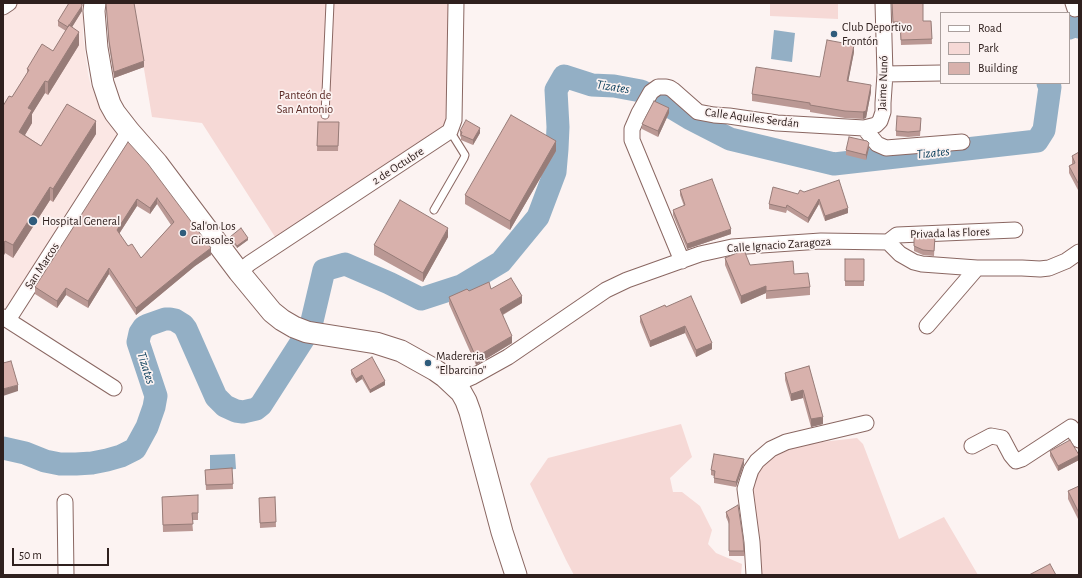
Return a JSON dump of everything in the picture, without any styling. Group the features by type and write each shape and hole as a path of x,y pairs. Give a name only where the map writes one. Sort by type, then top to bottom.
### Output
{"main road":[{"path":"94,3 97,48 103,84 110,104 128,131 157,163 238,272 272,312 294,327 308,332 387,346 401,351 435,370 461,392 470,412 502,532 516,575"}],"street":[{"path":"3,7 9,3"},
{"path":"450,131 454,120 456,3"},
{"name":"Jaime Nunó","path":"864,128 876,125 880,121 883,112 885,74 883,3"},
{"path":"885,74 940,73"},
{"name":"Calle Aquiles Serdán","path":"682,261 632,140 632,128 651,92 662,86 670,88 698,112 705,114 777,123 864,128"},
{"path":"864,128 878,144 886,148 962,142"},
{"name":"San Marcos","path":"5,318 128,131"},
{"name":"2 de Octubre","path":"238,272 450,131"},
{"name":"Privada las Flores","path":"888,242 897,235 1015,230"},
{"name":"Calle Ignacio Zaragoza","path":"454,385 484,371 508,357 606,290 627,280 700,254 732,247 821,241 888,242"},
{"path":"888,242 900,254 914,262 922,264 977,268 1049,268 1066,261 1079,252"},
{"path":"927,326 977,268"},
{"path":"5,318 114,388"},
{"path":"754,575 752,542 745,489 751,470 757,461 771,449 786,442 866,423"},
{"path":"972,446 990,436 1002,438 1016,461 1022,459 1072,427 1079,440"},
{"path":"65,502 66,575"}],"lane":[{"path":"325,115 330,3"},
{"path":"434,210 465,155 450,131"}],"shaded area":[{"name":"Hospital General","path":"17,3 83,3 83,36 91,86 99,104 118,134 7,311 3,308 3,12"}],"green space":[{"name":"Panteón de San Antonio","path":"133,3 452,3 447,127 277,240 202,123 152,117"},
{"path":"770,3 838,3 838,19 770,16"},
{"path":"681,424 692,457 670,478 673,492 682,492 700,506 712,530 708,544 716,553 742,564 741,575 574,575 530,484 548,458"},
{"path":"857,438 863,444 899,539 944,517 978,575 758,575 752,479 768,457 795,445"}],"water":[{"path":"774,30 795,33 792,62 771,59"},
{"path":"235,454 236,469 210,471 210,455"}],"building":[{"path":"69,3 80,3 82,6 68,27 58,21"},
{"path":"106,3 134,3 144,61 114,72 109,41"},
{"path":"892,3 923,3 923,21 931,21 932,39 901,40 900,22 893,22"},
{"path":"69,25 79,32 48,82 45,81 28,108 32,110 19,132 41,146 67,104 96,121 53,189 50,187 13,245 5,241 3,244 3,106 9,96 12,97 29,70 27,69 42,44 53,51"},
{"path":"827,40 854,45 847,81 871,85 866,111 845,111 810,105 810,103 752,94 756,67 820,77"},
{"path":"654,101 669,108 658,131 642,124"},
{"path":"511,115 556,141 510,221 465,195"},
{"path":"897,116 921,118 920,131 896,131"},
{"path":"466,120 480,128 473,140 461,135 462,132 460,131"},
{"path":"318,122 339,122 338,146 317,146"},
{"path":"849,137 867,141 869,143 866,155 846,150"},
{"path":"128,142 148,164 211,248 136,308 109,268 88,301 66,288 57,301 35,287","holes":["157,198 174,222 141,258 132,244 128,246 117,230 137,199 150,208"]},
{"path":"1079,152 1078,183 1069,166 1075,163 1072,156"},
{"path":"712,179 731,229 687,244 673,210 685,205 680,190"},
{"path":"839,180 848,208 825,216 819,199 808,218 787,205 786,208 769,204 773,187 798,194 800,190 804,192"},
{"path":"400,200 448,228 423,273 374,245"},
{"path":"241,228 248,238 237,246 230,237"},
{"path":"935,237 934,251 923,250 914,246 914,238"},
{"path":"744,250 750,265 793,261 794,274 808,273 810,287 766,291 766,286 741,296 725,258"},
{"path":"845,259 864,259 864,281 845,281"},
{"path":"511,278 522,296 500,309 512,336 476,357 449,297 467,289 469,291 489,282 491,289"},
{"path":"691,296 712,343 696,350 685,326 650,341 640,316"},
{"path":"372,357 385,381 370,390 362,375 356,379 351,370"},
{"path":"11,361 18,385 3,389 3,363"},
{"path":"809,366 823,417 811,419 803,390 791,394 785,373"},
{"path":"1070,440 1079,455 1058,466 1050,451"},
{"path":"714,454 744,459 736,482 714,478 715,471 711,470"},
{"path":"232,468 233,484 206,485 205,470"},
{"path":"1079,486 1079,513 1068,491"},
{"path":"198,495 198,513 192,513 193,524 163,525 162,497"},
{"path":"275,497 276,522 260,523 259,498"},
{"path":"738,505 744,551 729,551 729,519 726,512"},
{"path":"1050,564 1056,575 1029,575"}],"waterway":[{"name":"Tizates","path":"1070,28 1074,26 1079,27"},
{"name":"Tizates","path":"312,321 324,270 345,264 421,299 461,286 501,262 538,217 555,172 558,127 556,90 564,76 592,85 614,86 641,91 730,139 834,164 1037,141 1044,130 1050,87 1048,84"},
{"name":"Tizates","path":"3,448 60,464 92,463 121,456 135,449 147,427 156,396 138,342 140,333 144,327 148,325 165,319 175,320 183,325 216,397 225,406 236,411 243,412 256,409 261,405 304,338"}],"place":[{"name":"Club Deportivo Frontón","path":"834,34"},
{"name":"Hospital General","path":"33,221"},
{"name":"Sal'on Los Girasoles","path":"183,233"},
{"name":"Madereria “Elbarcino”","path":"428,363"}]}
